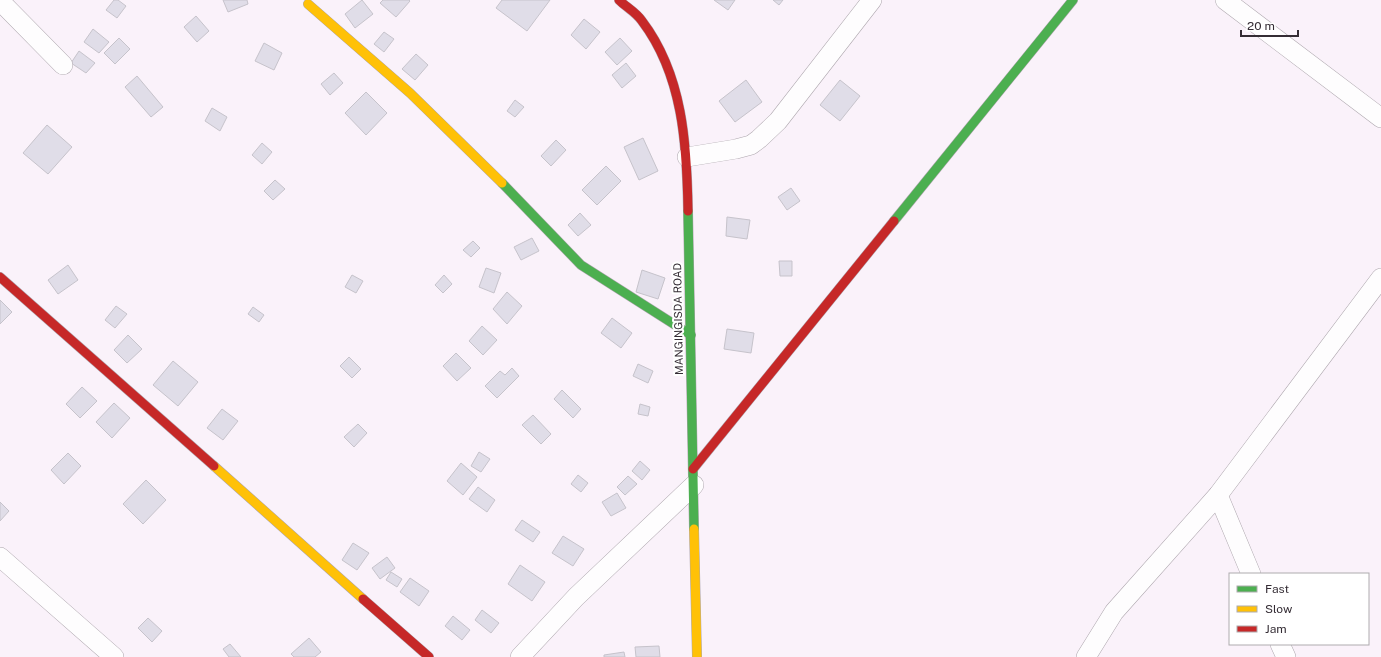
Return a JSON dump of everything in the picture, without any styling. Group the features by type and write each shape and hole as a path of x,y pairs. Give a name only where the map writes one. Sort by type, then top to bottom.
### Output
{"street":[{"name":"MANGINGISDA ROAD","path":"619,0 641,20 662,55 678,92 684,121 687,157 697,657"},
{"path":"687,157 736,150 751,145 759,139 778,121 872,0"},
{"path":"520,657 576,597 694,477 1074,0"},
{"path":"1225,0 1381,118"},
{"path":"0,1 63,65"},
{"path":"308,4 410,93 504,185 581,266 691,335"},
{"path":"0,277 428,657"},
{"path":"1086,657 1114,612 1218,495 1381,278"},
{"path":"1218,495 1251,573"},
{"path":"0,557 114,657"},
{"path":"1280,645 1286,657"}],"building":[{"path":"114,0 118,0 126,6 117,18 106,10"},
{"path":"223,0 247,0 248,4 228,12"},
{"path":"362,0 373,14 355,28 345,14"},
{"path":"383,0 410,1 396,17 380,3"},
{"path":"502,0 550,0 527,31 496,8"},
{"path":"714,0 735,0 728,10"},
{"path":"773,0 783,0 779,5"},
{"path":"196,16 209,31 197,42 184,27"},
{"path":"584,19 600,32 586,49 571,35"},
{"path":"93,29 109,42 99,53 84,42"},
{"path":"384,32 394,39 384,52 374,44"},
{"path":"119,38 130,49 115,64 104,53"},
{"path":"620,38 632,51 617,65 605,52"},
{"path":"264,43 282,53 274,70 255,61"},
{"path":"79,51 95,63 86,73 71,63"},
{"path":"416,54 428,65 415,80 402,69"},
{"path":"626,63 636,76 622,88 612,75"},
{"path":"334,73 343,83 330,95 321,84"},
{"path":"137,76 163,107 151,117 125,87"},
{"path":"746,80 762,102 735,122 719,101"},
{"path":"840,80 860,96 840,121 820,105"},
{"path":"366,92 387,113 366,135 345,113"},
{"path":"515,100 524,107 515,117 507,111"},
{"path":"212,108 227,117 220,131 205,121"},
{"path":"47,125 72,147 48,174 23,153"},
{"path":"643,138 658,171 639,180 624,147"},
{"path":"556,140 566,150 551,166 541,156"},
{"path":"262,143 272,152 262,164 252,155"},
{"path":"606,166 621,181 597,205 582,190"},
{"path":"275,180 285,189 273,200 264,191"},
{"path":"791,188 800,201 787,210 778,197"},
{"path":"580,213 591,225 578,236 568,225"},
{"path":"727,217 750,220 747,239 726,236"},
{"path":"532,238 539,251 521,260 514,247"},
{"path":"473,241 480,248 471,257 463,250"},
{"path":"779,261 792,261 792,276 780,276"},
{"path":"68,265 78,280 58,294 48,280"},
{"path":"486,268 501,273 494,293 479,287"},
{"path":"642,270 665,278 658,299 636,292"},
{"path":"352,275 363,281 356,293 345,287"},
{"path":"444,275 452,284 443,293 435,285"},
{"path":"507,292 522,306 507,324 493,309"},
{"path":"0,300 12,312 0,324"},
{"path":"116,306 127,314 115,328 105,320"},
{"path":"253,307 264,315 259,322 248,314"},
{"path":"612,318 632,333 621,348 601,333"},
{"path":"482,326 497,340 483,355 469,341"},
{"path":"727,329 754,333 751,353 724,349"},
{"path":"128,335 142,349 127,363 114,350"},
{"path":"456,353 471,368 457,381 443,366"},
{"path":"349,357 361,369 352,378 340,366"},
{"path":"173,361 198,382 178,406 153,385"},
{"path":"638,364 653,371 648,383 633,376"},
{"path":"512,368 519,376 497,398 485,386 500,371 505,375"},
{"path":"82,387 97,401 80,418 66,404"},
{"path":"562,390 581,409 573,418 554,399"},
{"path":"114,403 130,418 112,438 96,422"},
{"path":"640,404 650,407 648,416 638,414"},
{"path":"222,409 238,421 223,440 207,428"},
{"path":"533,415 551,434 541,444 522,425"},
{"path":"358,424 367,433 354,447 344,437"},
{"path":"479,452 490,459 481,472 471,466"},
{"path":"68,453 81,466 64,484 51,470"},
{"path":"640,461 650,470 642,480 632,471"},
{"path":"461,463 477,477 463,495 447,481"},
{"path":"578,475 588,483 581,492 571,484"},
{"path":"628,476 637,484 625,495 617,487"},
{"path":"146,480 166,500 143,524 123,504"},
{"path":"478,487 495,500 487,512 469,499"},
{"path":"617,493 626,508 611,516 602,502"},
{"path":"0,502 9,511 0,521"},
{"path":"522,520 540,532 533,542 515,530"},
{"path":"563,536 584,549 573,566 552,553"},
{"path":"353,543 369,553 357,570 342,560"},
{"path":"387,557 395,568 380,579 372,568"},
{"path":"520,565 545,582 532,601 508,584"},
{"path":"391,572 402,579 397,587 386,580"},
{"path":"410,578 429,591 419,606 400,592"},
{"path":"482,610 499,623 491,633 475,620"},
{"path":"453,616 470,630 462,640 445,626"},
{"path":"148,618 162,631 152,642 138,628"},
{"path":"309,638 321,652 315,657 294,657 291,654"},
{"path":"230,644 241,657 229,657 223,649"},
{"path":"659,646 660,657 636,657 635,647"},
{"path":"624,652 625,657 604,657 604,655"}],"traffic: fast":[{"path":"894,221 1073,0"},
{"path":"502,183 581,265 691,335"},
{"path":"688,211 694,529"}],"traffic: slow":[{"path":"308,4 410,93 502,183"},
{"path":"214,466 363,599"},
{"path":"694,529 697,657"}],"traffic: jam":[{"path":"619,0 640,18 656,42 674,87 684,136 688,211"},
{"path":"693,469 894,221"},
{"path":"0,277 214,466"},
{"path":"363,599 429,657"}]}
